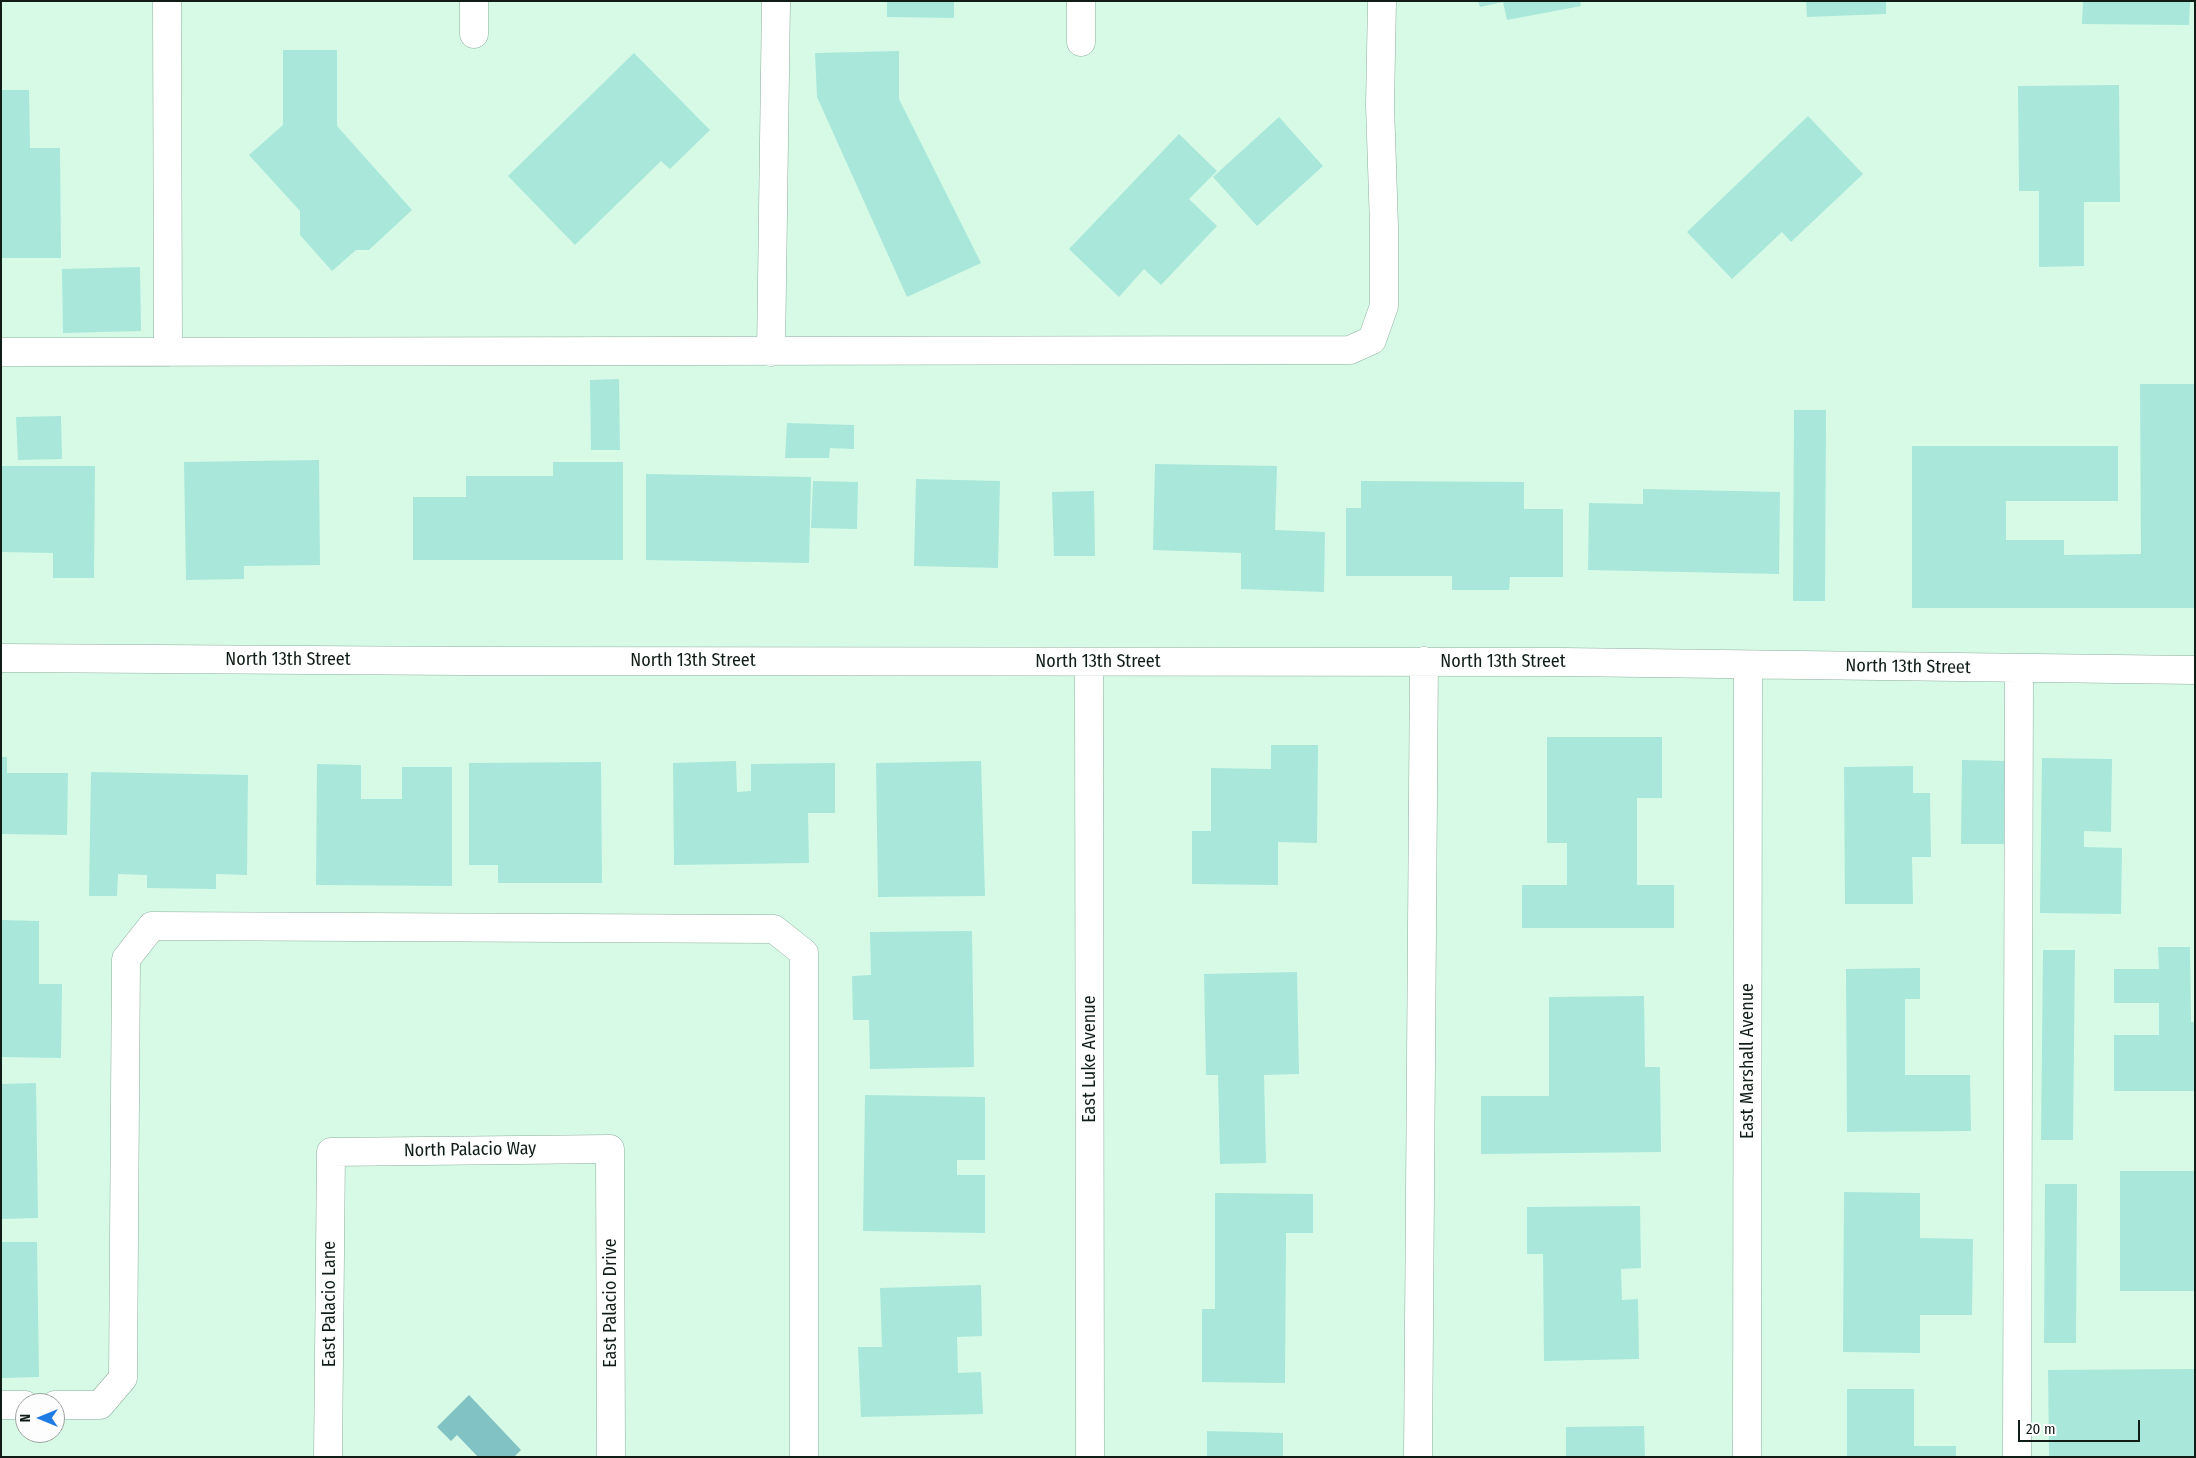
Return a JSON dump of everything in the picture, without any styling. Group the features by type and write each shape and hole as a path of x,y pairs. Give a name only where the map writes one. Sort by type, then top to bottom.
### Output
{"street":[{"path":"167,1 168,352"},
{"path":"474,1 474,34"},
{"path":"771,352 776,1"},
{"path":"1081,1 1081,42"},
{"path":"1,352 1350,350 1372,340 1384,306 1384,226 1380,105 1382,1"},
{"name":"North 13th Street","path":"1,658 1089,662 1424,661 2195,670"},
{"path":"1418,1457 1424,661"},
{"name":"East Luke Avenue","path":"1089,662 1090,1457"},
{"name":"East Marshall Avenue","path":"1747,1457 1748,665"},
{"path":"2017,1457 2019,668"},
{"path":"65,1405 100,1405 123,1378 126,959 152,926 774,929 804,953 804,1457"},
{"name":"North Palacio Way","path":"331,1152 610,1149"},
{"name":"East Palacio Drive","path":"610,1149 611,1457"},
{"name":"East Palacio Lane","path":"328,1457 331,1152"},
{"path":"1,1405 15,1405"}],"water":[{"path":"469,1395 521,1450 514,1457 478,1457 457,1435 451,1441 437,1427"}],"building":[{"path":"887,1 954,1 954,18 887,17"},
{"path":"1478,1 1580,1 1581,6 1507,20 1503,2 1480,7"},
{"path":"1806,1 1886,1 1886,14 1807,17"},
{"path":"2083,1 2190,1 2189,25 2082,24"},
{"path":"283,50 337,50 337,126 412,210 369,250 356,250 332,271 300,235 300,211 249,155 283,125"},
{"path":"899,51 899,99 981,263 907,297 817,97 815,53"},
{"path":"634,53 710,130 670,169 661,161 575,245 508,176"},
{"path":"2119,85 2120,202 2084,202 2084,266 2039,267 2039,191 2019,191 2018,86"},
{"path":"1,90 29,90 30,148 60,148 61,258 1,258"},
{"path":"1808,116 1863,174 1791,242 1782,232 1732,279 1687,232"},
{"path":"1279,117 1323,166 1257,226 1213,177"},
{"path":"1179,134 1217,171 1189,199 1217,226 1161,285 1144,269 1119,297 1069,249"},
{"path":"140,267 141,331 63,333 62,269"},
{"path":"619,379 620,450 591,450 590,380"},
{"path":"2140,384 2195,384 2195,608 1912,608 1912,446 2118,446 2118,501 2006,501 2006,540 2064,540 2064,555 2141,554"},
{"path":"1794,410 1826,410 1825,601 1793,601"},
{"path":"61,416 62,459 18,460 16,417"},
{"path":"787,423 854,425 854,449 830,448 829,458 785,458"},
{"path":"319,460 320,565 244,566 244,579 186,580 184,462"},
{"path":"553,462 623,462 623,560 413,560 413,497 466,497 466,476 553,476"},
{"path":"1155,464 1277,466 1275,530 1325,532 1324,592 1241,589 1241,553 1153,550"},
{"path":"1,466 95,466 94,578 53,578 53,553 1,552"},
{"path":"646,474 811,477 809,563 646,560"},
{"path":"916,479 1000,481 998,568 914,566"},
{"path":"813,481 858,482 857,529 811,528"},
{"path":"1361,481 1524,482 1524,509 1563,509 1563,577 1510,577 1509,590 1452,590 1452,576 1346,576 1346,508 1361,508"},
{"path":"1643,489 1780,492 1779,574 1588,570 1589,503 1643,504"},
{"path":"1094,491 1095,556 1054,556 1052,492"},
{"path":"1547,737 1662,737 1662,798 1637,798 1637,885 1674,885 1674,928 1522,928 1522,885 1567,885 1567,843 1547,843"},
{"path":"1271,745 1318,745 1317,843 1278,842 1278,885 1192,884 1192,831 1211,831 1211,768 1271,769"},
{"path":"1,757 7,757 7,773 68,773 67,835 1,834"},
{"path":"2042,758 2112,759 2111,832 2084,831 2084,847 2122,848 2121,914 2040,913"},
{"path":"1962,760 2008,761 2006,844 1961,844"},
{"path":"736,761 737,792 751,791 751,764 835,763 835,813 808,813 809,863 674,865 673,763"},
{"path":"981,761 985,896 878,897 876,763"},
{"path":"601,762 602,883 498,883 498,865 469,865 469,763"},
{"path":"317,764 361,765 361,799 402,799 402,767 452,767 452,886 316,885"},
{"path":"1913,766 1913,793 1930,793 1931,857 1912,857 1913,904 1845,904 1844,767"},
{"path":"91,772 248,775 247,875 216,874 216,889 147,888 147,875 118,874 117,896 89,896"},
{"path":"1,920 39,921 39,984 62,984 61,1058 1,1057"},
{"path":"972,931 974,1067 870,1069 869,1020 853,1020 852,976 871,975 870,932"},
{"path":"2158,947 2190,947 2191,1022 2195,1022 2195,1091 2114,1091 2114,1035 2159,1035 2159,1003 2114,1003 2114,969 2159,969"},
{"path":"2043,950 2075,950 2073,1140 2041,1140"},
{"path":"1920,968 1920,999 1905,999 1905,1075 1970,1075 1971,1131 1847,1132 1846,969"},
{"path":"1297,972 1299,1074 1264,1075 1266,1163 1220,1164 1218,1075 1206,1075 1204,974"},
{"path":"1644,996 1645,1067 1660,1067 1661,1152 1481,1154 1481,1096 1549,1096 1549,997"},
{"path":"36,1083 38,1218 1,1219 1,1084"},
{"path":"865,1095 985,1097 985,1160 957,1160 957,1175 985,1175 985,1233 863,1231"},
{"path":"2120,1171 2195,1171 2195,1291 2120,1291"},
{"path":"2045,1184 2077,1184 2076,1343 2044,1343"},
{"path":"1844,1192 1920,1193 1920,1238 1973,1239 1972,1315 1920,1315 1920,1353 1843,1352"},
{"path":"1215,1193 1313,1194 1313,1233 1286,1233 1285,1383 1202,1382 1202,1309 1215,1309"},
{"path":"1640,1206 1641,1268 1621,1269 1622,1300 1638,1299 1639,1359 1544,1361 1543,1254 1527,1254 1527,1207"},
{"path":"1,1242 37,1242 39,1377 1,1378"},
{"path":"981,1285 982,1336 957,1337 958,1373 981,1372 983,1414 861,1417 858,1347 882,1347 880,1288"},
{"path":"2195,1369 2195,1457 2049,1457 2048,1370"},
{"path":"1847,1389 1914,1389 1914,1446 1956,1446 1956,1457 1847,1457"},
{"path":"1644,1426 1645,1457 1566,1457 1566,1427"},
{"path":"1207,1431 1283,1433 1283,1457 1207,1457"}]}
